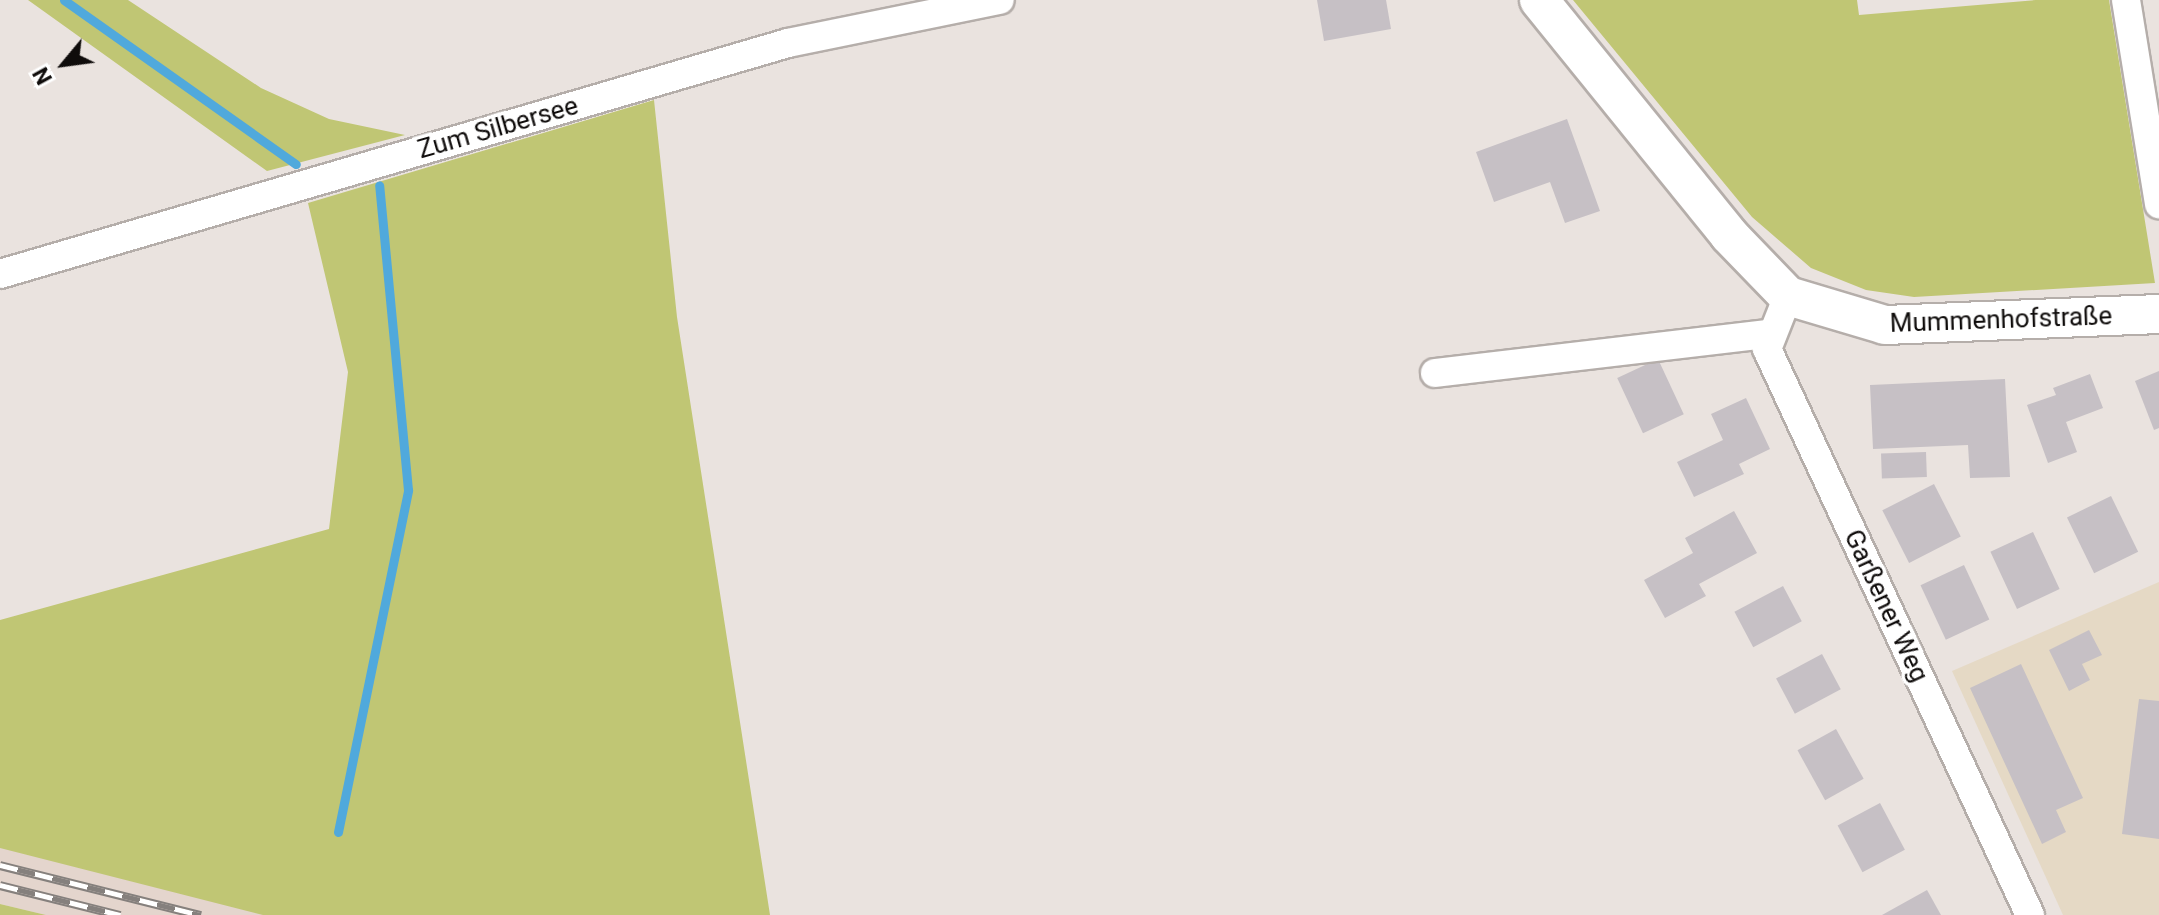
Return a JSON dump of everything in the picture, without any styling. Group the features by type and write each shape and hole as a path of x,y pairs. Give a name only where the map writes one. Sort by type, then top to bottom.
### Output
{"street":[{"name":"Zum Silbersee","path":"0,274 788,43 1000,0"},
{"name":"Mummenhofstraße","path":"1539,0 1729,235 1788,296 1885,325 2159,314"},
{"path":"2126,0 2159,204"},
{"path":"1435,373 1769,334 1788,296"},
{"name":"Garßener Weg","path":"1769,334 1767,349 2030,915"}],"shaded area":[{"path":"2159,582 2159,915 2063,915 1952,671"},
{"path":"0,844 281,915 46,915 0,904"}],"green space":[{"path":"28,0 128,0 261,88 329,119 405,135 267,171"},
{"path":"1573,0 1857,0 1859,15 2036,0 2109,0 2155,283 1914,297 1866,290 1811,268 1752,217"},
{"path":"654,100 677,317 770,915 263,915 0,848 0,620 329,529 348,372 308,203"},
{"path":"0,904 46,915 0,915"}],"building":[{"path":"1317,0 1386,0 1391,29 1324,41"},
{"path":"1567,119 1600,211 1565,223 1550,182 1494,202 1476,152"},
{"path":"1658,359 1684,414 1643,433 1617,378"},
{"path":"2159,371 2159,428 2154,430 2135,381"},
{"path":"2090,374 2103,408 2066,422 2077,452 2048,463 2027,405 2056,395 2053,388"},
{"path":"2005,379 2010,477 1970,478 1968,445 1873,449 1870,385"},
{"path":"1746,398 1770,449 1739,464 1744,474 1694,497 1677,462 1723,440 1711,414"},
{"path":"1926,452 1927,477 1882,479 1881,454"},
{"path":"1934,484 1961,537 1909,563 1882,510"},
{"path":"2111,496 2138,552 2094,573 2067,517"},
{"path":"1734,511 1757,553 1699,584 1706,596 1665,618 1644,580 1693,553 1685,538"},
{"path":"2033,532 2060,589 2017,609 1990,552"},
{"path":"1964,565 1989,619 1946,640 1920,585"},
{"path":"1783,586 1802,621 1753,647 1734,612"},
{"path":"2089,630 2102,655 2082,664 2090,680 2069,691 2049,650"},
{"path":"1822,654 1841,689 1795,714 1776,678"},
{"path":"2021,664 2083,798 2056,810 2066,832 2042,844 1970,688"},
{"path":"2139,699 2159,701 2159,839 2122,834"},
{"path":"1836,729 1864,779 1825,800 1798,750"},
{"path":"1880,803 1905,850 1863,872 1838,826"},
{"path":"1927,890 1941,915 1882,915"}],"waterway":[{"path":"64,0 296,164"},
{"path":"338,832 408,490 379,185"}],"railway":[{"path":"0,865 201,915"},
{"path":"0,885 120,915"}]}
